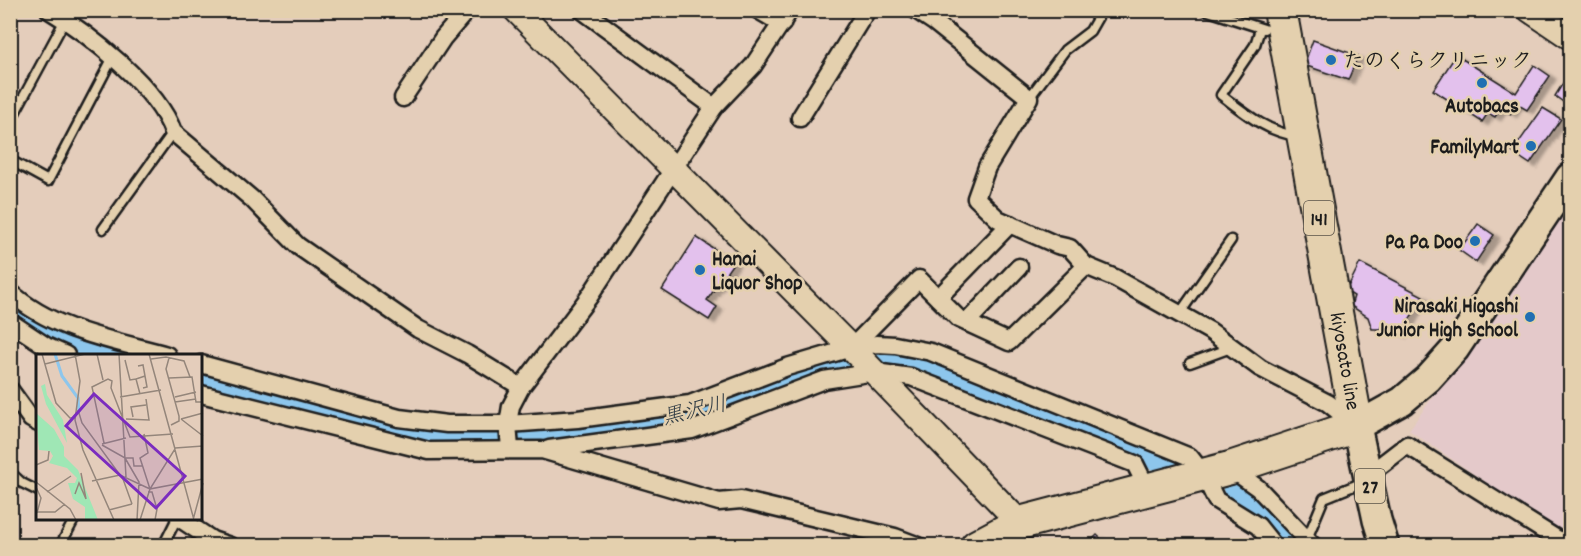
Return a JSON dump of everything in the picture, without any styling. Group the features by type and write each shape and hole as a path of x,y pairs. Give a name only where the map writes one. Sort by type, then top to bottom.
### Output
{"highway":[{"name":"kiyosato line","path":"977,546 1020,523 1217,471 1357,426 1304,137 1274,23"}],"main road":[{"path":"1357,426 1402,401 1428,379 1455,349 1570,177"},
{"name":"27","path":"1357,426 1377,520 1385,546"}],"street":[{"path":"49,10 104,48 151,96 170,121 173,132 252,199 298,246 418,329 467,354 521,387"},
{"path":"403,98 443,38 466,10"},
{"path":"516,10 875,372 1020,523"},
{"path":"582,10 714,107"},
{"path":"509,437 511,406 521,387 589,297 714,107 753,66 786,17 759,10"},
{"path":"800,118 867,10"},
{"path":"916,10 1029,98 987,167 976,198 998,219 1057,245 1070,248 1086,266 1115,278 1180,313 1210,331 1260,368 1328,403 1357,426"},
{"path":"1530,10 1570,37"},
{"path":"938,298 1010,224"},
{"path":"851,348 919,279 959,319 1009,342 1086,266"},
{"path":"967,322 1019,267"},
{"path":"10,292 44,316 71,328 163,354"},
{"path":"10,321 46,346 64,354"},
{"path":"542,450 692,430 788,367 851,348 876,344 895,345 931,352 1024,406 1135,464 1148,490"},
{"path":"202,364 429,451 509,437 578,419 747,396 875,372 911,377 1024,406 1190,457 1258,488 1310,542"},
{"path":"202,394 447,424 509,437 542,450 719,502 741,500 895,537 919,546"},
{"path":"12,396 36,422"},
{"path":"633,412 636,438"},
{"path":"1368,477 1407,445 1568,546"},
{"path":"1217,471 1216,500 1258,526 1274,546"},
{"path":"180,520 212,540 230,546"}],"lane":[{"path":"1029,98 1065,50 1090,31 1102,10"},
{"path":"1205,10 1274,23 1221,95 1256,122 1274,131 1304,137"},
{"path":"10,122 65,20"},
{"path":"10,160 48,181 113,57"},
{"path":"103,229 173,132"},
{"path":"1180,313 1231,240"},
{"path":"1190,363 1233,347"},
{"path":"10,472 22,483 36,490"},
{"path":"1310,542 1324,498 1368,477"},
{"path":"60,546 74,520"},
{"path":"163,546 177,520"}],"shaded area":[{"name":"Nirasaki Higashi Junior High School","path":"1570,205 1570,522 1560,533 1409,430"}],"building":[{"name":"たのくらクリニック","path":"1313,40 1358,56 1348,80 1304,65"},
{"path":"1456,55 1516,93 1534,65 1550,76 1527,110 1517,104 1511,114 1501,108 1495,117 1488,113 1482,122 1433,90"},
{"path":"1563,83 1570,88 1570,97 1566,104 1555,96"},
{"path":"1543,108 1561,119 1530,164 1512,152"},
{"path":"1478,224 1494,235 1476,262 1459,250"},
{"path":"696,237 734,262 707,300 717,307 709,320 662,290"},
{"path":"1360,263 1423,296 1401,334 1383,325 1381,329 1372,329 1368,317 1351,306 1354,296 1346,291"},
{"path":"1097,535 1109,546 1086,546"}],"waterway":[{"name":"黒沢川","path":"10,302 49,330 76,342 118,354"},
{"name":"黒沢川","path":"202,374 433,437 494,437 564,431 658,419 706,410 831,365 894,356 942,369 1170,463"},
{"name":"黒沢川","path":"1236,488 1262,505 1298,546"}],"place":[{"name":"たのくらクリニック","path":"1331,60"},
{"name":"Autobacs","path":"1482,83"},
{"name":"FamilyMart","path":"1531,146"},
{"name":"Pa Pa Doo","path":"1475,241"},
{"name":"Hanai Liquor Shop","path":"700,270"},
{"name":"Nirasaki Higashi Junior High School","path":"1530,317"}]}
